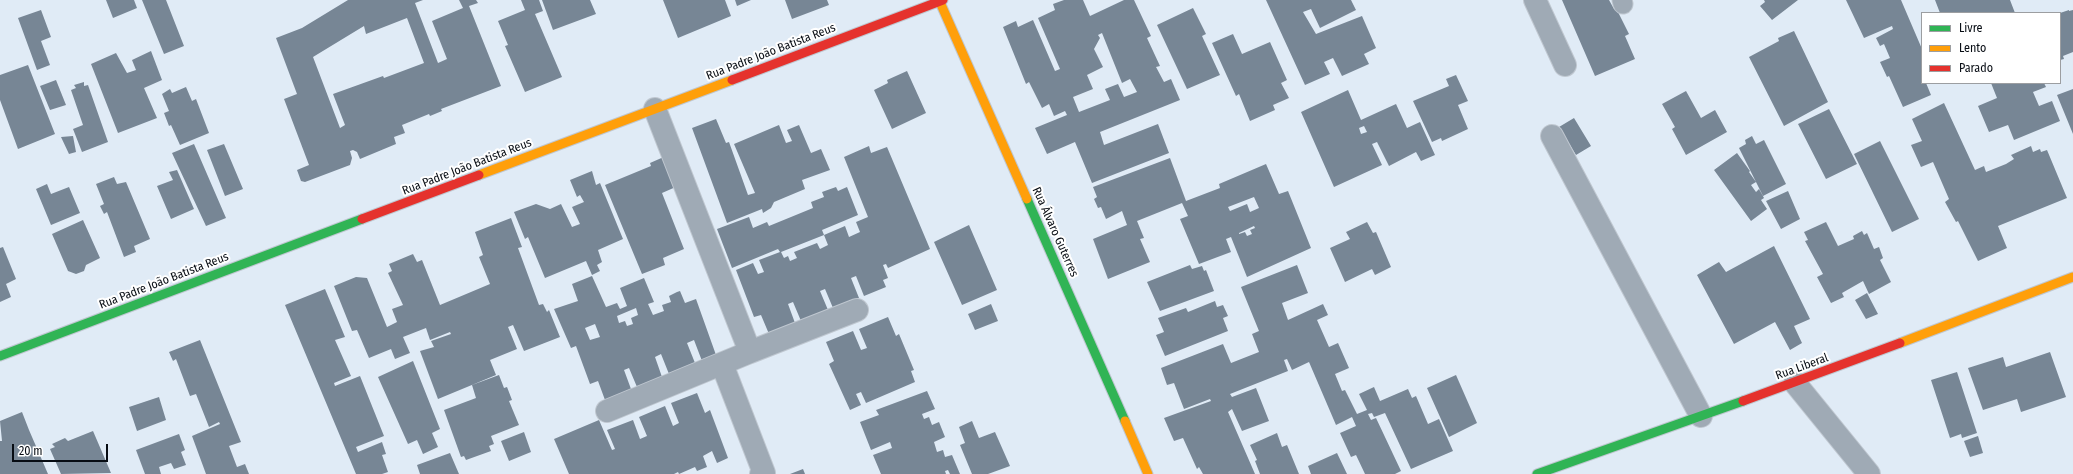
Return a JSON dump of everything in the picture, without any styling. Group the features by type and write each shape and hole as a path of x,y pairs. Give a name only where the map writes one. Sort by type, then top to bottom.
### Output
{"street":[{"name":"Rua Padre João Batista Reus","path":"0,356 941,0"},
{"name":"Rua Álvaro Guterres","path":"941,0 1148,474"},
{"path":"1535,0 1565,65"},
{"path":"656,109 750,352"},
{"path":"1552,136 1701,416"},
{"name":"Rua Liberal","path":"1537,474 1795,383 2073,277"},
{"path":"607,411 857,310"},
{"path":"722,364 764,473 761,474"},
{"path":"1795,383 1869,474"}],"building":[{"path":"106,0 134,0 137,8 113,18"},
{"path":"142,0 166,0 184,46 164,54"},
{"path":"348,0 423,0 415,3 438,63 447,59 432,21 463,8 459,0 476,0 478,3 469,6 501,86 441,109 442,111 430,116 429,114 402,125 405,133 394,137 396,144 360,159 357,152 353,150 350,151 352,158 350,165 305,182 301,181 297,170 309,165 284,99 297,94 276,38 302,28","holes":["407,18 424,63 384,78 383,76 333,94 345,125 340,128 313,57 364,26 366,34"]},
{"path":"521,0 539,0 543,11 535,14 562,77 525,92 505,46 508,45 498,21 525,10"},
{"path":"542,0 590,0 596,14 553,30"},
{"path":"663,0 725,0 731,16 678,38"},
{"path":"735,0 751,0 737,6"},
{"path":"785,0 827,0 829,5 792,19"},
{"path":"1064,0 1083,0 1090,16 1124,0 1134,0 1151,36 1147,38 1160,66 1156,67 1164,82 1171,79 1180,100 1100,132 1104,145 1158,124 1169,153 1092,183 1075,142 1047,154 1035,128 1067,115 1065,111 1054,116 1049,104 1042,108 1029,82 1026,84 1003,27 1016,21 1018,27 1033,20 1055,71 1060,69 1038,18 1055,10 1053,4","holes":["1102,33 1122,83 1130,79 1137,92 1124,97 1118,84 1105,89 1110,100 1079,112 1073,97 1093,89 1087,75 1103,67 1094,49 1100,38 1098,35"]},
{"path":"1266,0 1351,0 1356,10 1320,28 1311,9 1303,12 1316,34 1362,16 1376,48 1364,54 1369,64 1342,76 1333,58 1324,62 1330,74 1305,85"},
{"path":"1562,0 1609,0 1614,9 1616,8 1629,34 1625,36 1635,59 1595,76"},
{"path":"1764,0 1798,0 1772,20 1760,6 1765,2"},
{"path":"1846,0 1901,0 1921,47 1921,84 1926,84 1931,95 1903,107 1889,76 1887,77 1880,62 1890,58 1884,44 1880,46 1876,38 1893,29 1892,26 1864,38"},
{"path":"1935,0 2010,0 2015,12 1940,12"},
{"path":"1193,8 1206,34 1202,36 1220,75 1187,89 1157,25"},
{"path":"41,10 51,37 41,41 50,65 37,70 18,18"},
{"path":"2073,10 2073,52 2063,56 2064,59 2061,60 2061,13"},
{"path":"1794,31 1828,102 1784,126 1749,57 1779,41 1778,38"},
{"path":"1233,34 1242,54 1270,42 1287,80 1281,83 1289,98 1273,105 1275,110 1250,121 1239,94 1236,96 1212,43"},
{"path":"151,51 162,80 144,88 157,118 118,133 91,64 116,53 127,73 136,70 132,60"},
{"path":"28,65 55,134 18,149 0,100 0,75"},
{"path":"907,71 926,113 892,129 874,90 888,83 887,80"},
{"path":"1456,75 1468,101 1458,105 1468,129 1442,141 1441,138 1432,142 1413,101 1449,86 1446,79"},
{"path":"56,80 66,105 50,110 40,86"},
{"path":"84,82 84,86 88,85 108,142 82,152 73,129 83,125 71,90 76,88 74,85"},
{"path":"1991,84 2044,84 2046,87 2033,92 2039,106 2052,101 2060,121 2014,140 2008,125 1989,132 1978,106 1997,98"},
{"path":"186,87 192,101 196,99 209,133 180,145 171,125 169,126 164,113 169,111 162,94 170,89 172,93"},
{"path":"2073,89 2073,134 2057,95"},
{"path":"1348,90 1361,120 1396,104 1407,128 1420,122 1435,155 1421,161 1416,152 1389,166 1377,142 1372,144 1382,165 1334,187 1301,112","holes":["1364,126 1367,132 1361,134 1359,128"]},
{"path":"1686,91 1701,118 1715,110 1727,132 1686,155 1672,129 1675,127 1662,104"},
{"path":"1944,103 1975,170 1984,166 1986,172 2006,164 2014,159 2011,155 2031,146 2033,152 2040,149 2041,152 2047,150 2067,198 1998,226 2007,248 1978,261 1958,221 1956,222 1945,202 1949,199 1933,162 1921,167 1911,145 1922,141 1912,119"},
{"path":"1829,109 1857,164 1826,179 1798,124"},
{"path":"1574,118 1591,146 1576,155 1559,127"},
{"path":"716,119 726,143 729,142 748,195 755,193 734,144 779,125 786,143 792,141 787,130 799,125 811,153 821,149 830,170 802,180 805,189 774,202 771,208 763,213 762,209 727,223 692,128"},
{"path":"73,136 76,152 69,154 61,137"},
{"path":"1752,136 1756,144 1764,140 1786,184 1763,196 1739,148 1746,144 1745,140"},
{"path":"1880,141 1919,219 1892,232 1854,154"},
{"path":"194,144 226,218 206,226 172,153"},
{"path":"224,144 243,189 225,196 207,150"},
{"path":"869,146 871,153 887,147 930,249 888,268 886,264 883,265 888,278 883,280 886,287 864,296 856,276 851,278 859,298 833,308 825,289 820,291 828,310 801,321 793,302 788,304 795,323 769,334 761,315 754,317 736,270 753,263 758,274 764,272 759,260 780,252 778,249 732,268 717,229 749,217 753,228 767,222 769,226 813,208 811,202 824,197 822,192 836,187 838,191 847,187 858,215 822,230 824,235 845,226 849,237 860,232 856,222 868,217 844,157","holes":["824,235 828,245 820,249 817,243 794,252 797,258 790,261 788,256 784,258 781,252"]},
{"path":"1737,153 1756,182 1751,185 1756,192 1759,189 1764,198 1761,200 1767,209 1751,221 1714,170"},
{"path":"666,156 678,186 662,193 684,249 663,258 665,265 642,274 605,185 651,166 650,163"},
{"path":"1170,158 1186,201 1220,188 1219,184 1266,164 1279,194 1288,191 1311,248 1247,277 1231,237 1226,239 1231,252 1199,264 1180,219 1188,216 1182,203 1137,221 1144,238 1140,239 1150,262 1108,279 1093,239 1127,225 1122,211 1106,219 1101,207 1098,208 1094,199 1097,197 1093,187","holes":["1254,197 1259,208 1250,212 1247,204 1230,211 1228,207","1254,226 1255,228 1250,230 1252,234 1247,236 1245,232 1239,234"]},
{"path":"177,170 194,209 171,219 157,186 173,180 169,172"},
{"path":"592,171 596,185 600,183 623,239 598,250 602,262 597,265 600,271 592,275 586,261 545,278 528,237 525,239 514,212 536,204 550,209 561,204 572,227 580,224 572,207 584,202 580,195 577,197 570,180"},
{"path":"114,177 117,184 126,182 150,239 134,246 136,252 124,257 107,212 104,214 100,206 104,204 96,184"},
{"path":"47,184 51,194 69,187 80,213 51,225 36,189"},
{"path":"1788,191 1800,219 1781,229 1766,201"},
{"path":"511,218 522,247 518,248 539,305 543,304 547,312 549,310 560,337 524,351 513,325 508,327 517,349 490,360 496,375 438,399 420,351 434,347 431,341 451,334 450,332 430,340 426,328 403,337 410,353 395,359 391,349 369,358 357,330 352,331 334,286 356,277 367,278 387,327 397,322 392,309 403,305 388,273 392,271 389,264 413,254 417,262 422,260 440,305 490,284 479,257 483,255 475,232"},
{"path":"83,220 100,258 86,265 84,271 76,274 68,271 52,234"},
{"path":"1367,222 1373,233 1376,232 1391,267 1375,275 1372,269 1345,282 1330,248 1350,239 1346,232"},
{"path":"1826,222 1838,246 1854,239 1853,236 1862,231 1864,235 1867,233 1874,249 1879,247 1883,258 1880,260 1891,282 1869,294 1863,281 1842,293 1844,297 1831,303 1817,277 1823,274 1805,241 1808,240 1804,232"},
{"path":"969,225 997,290 962,305 934,242"},
{"path":"1774,246 1810,319 1794,326 1802,343 1790,350 1775,322 1734,344 1697,275 1719,262 1726,272"},
{"path":"3,247 16,279 6,284 11,297 0,302 0,248"},
{"path":"1190,265 1192,269 1202,266 1204,271 1206,270 1214,291 1160,311 1147,282"},
{"path":"1297,265 1308,293 1282,303 1288,320 1323,304 1328,315 1317,320 1329,347 1338,343 1349,368 1335,374 1342,391 1345,390 1357,414 1367,410 1359,394 1374,387 1380,401 1408,389 1412,398 1416,396 1428,424 1439,419 1453,451 1411,469 1385,413 1374,417 1372,413 1368,414 1371,420 1376,418 1401,471 1395,474 1365,474 1356,455 1351,457 1340,433 1356,426 1352,417 1336,425 1309,362 1292,370 1287,359 1284,360 1288,371 1230,394 1232,397 1256,388 1269,421 1242,431 1232,409 1228,412 1255,474 1203,474 1199,467 1197,469 1183,438 1174,441 1164,418 1211,401 1210,399 1184,409 1174,383 1167,385 1161,368 1223,344 1231,363 1259,352 1252,334 1259,331 1241,287"},
{"path":"592,276 606,307 617,303 620,309 627,306 620,288 644,278 654,302 648,304 653,315 664,311 662,305 671,302 669,296 680,291 685,303 696,299 716,355 702,361 694,340 687,343 695,363 669,374 661,354 655,357 662,377 637,387 629,368 624,370 631,389 605,400 598,381 590,384 576,346 571,348 554,309 578,301 572,284","holes":["636,308 638,315 631,318 633,324 627,326 625,321 619,323 617,316","595,324 600,337 590,340 585,328"]},
{"path":"325,289 345,337 335,340 351,376 334,383 335,386 360,376 384,436 356,447 358,452 382,442 386,454 382,455 388,472 382,474 356,474 285,305"},
{"path":"1867,293 1878,314 1866,319 1855,300"},
{"path":"1215,301 1217,307 1223,305 1228,316 1223,318 1228,331 1165,356 1156,335 1164,332 1158,318 1186,308 1188,312"},
{"path":"991,304 998,321 975,330 968,314"},
{"path":"888,317 896,336 899,334 914,370 911,371 915,382 866,403 861,392 856,394 861,405 850,410 829,364 834,361 826,342 853,331 861,350 867,348 859,329"},
{"path":"200,340 241,442 229,446 237,467 245,464 249,474 206,474 192,436 220,424 219,422 209,427 196,394 190,396 176,359 173,361 169,352"},
{"path":"2050,352 2066,397 2021,412 2017,399 1983,410 1968,368 2003,357 2006,367"},
{"path":"413,361 440,429 432,433 438,447 423,454 417,440 408,444 378,377"},
{"path":"1957,372 1977,433 1962,438 1961,434 1950,438 1931,380"},
{"path":"499,375 504,388 507,387 512,400 509,401 519,425 491,436 494,444 489,446 491,451 466,460 464,456 461,457 444,410 476,398 472,385"},
{"path":"1456,375 1477,423 1449,437 1427,388"},
{"path":"927,391 935,409 922,414 924,419 929,417 932,425 939,422 945,437 934,442 937,452 943,450 945,457 952,455 960,474 950,474 948,470 945,471 946,474 881,474 873,455 892,448 890,442 871,450 860,422 879,415 876,410"},
{"path":"697,393 705,413 710,410 728,458 717,463 712,451 703,456 707,467 697,471 695,467 679,474 678,472 674,474 569,474 554,439 599,420 612,450 615,449 607,430 633,420 640,439 647,436 639,417 665,406 673,426 679,423 671,403"},
{"path":"159,397 166,420 137,431 129,407"},
{"path":"22,412 48,474 0,474 0,441 2,441 0,421"},
{"path":"972,421 979,438 995,432 1010,466 988,474 972,474 960,445 965,443 959,427"},
{"path":"93,431 111,473 61,474 50,449 55,447 52,444 65,438 68,441"},
{"path":"524,432 531,452 509,461 501,441"},
{"path":"1277,433 1282,447 1287,445 1299,474 1260,474 1255,461 1257,460 1250,445"},
{"path":"179,434 185,450 181,452 186,465 174,469 171,463 159,467 161,474 145,474 136,450"},
{"path":"1978,436 1983,453 1970,457 1964,441"},
{"path":"450,453 459,474 420,474 417,465"},
{"path":"1337,453 1347,474 1311,474 1308,466"},
{"path":"803,469 805,474 790,474"}],"traffic: fast":[{"path":"1027,199 1125,421"},
{"path":"0,356 362,219"},
{"path":"1537,474 1743,401"}],"traffic: slow":[{"path":"939,0 1027,199"},
{"path":"479,175 732,80"},
{"path":"1900,343 2073,277"},
{"path":"1125,421 1148,474"}],"traffic: jam":[{"path":"732,80 943,0"},
{"path":"362,219 479,175"},
{"path":"1743,401 1900,343"}]}
